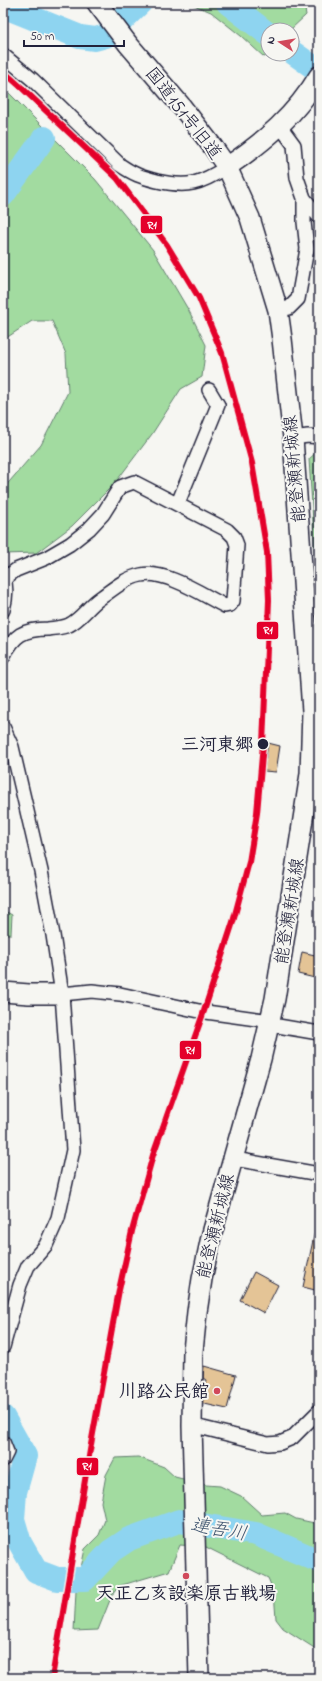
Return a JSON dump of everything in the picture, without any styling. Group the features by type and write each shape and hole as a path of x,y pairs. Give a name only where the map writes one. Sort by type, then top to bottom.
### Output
{"main road":[{"name":"国道151号旧道","path":"97,3 128,44 182,107 227,167"},
{"path":"227,167 252,150 280,126 316,81"},
{"name":"能登瀬新城線","path":"199,1678 192,1426 193,1351 202,1279 211,1236 232,1158 262,1059 271,1022 284,951 316,738 312,711 293,438 278,310 250,218 227,167"},
{"path":"3,992 62,994"}],"street":[{"path":"3,56 33,80 120,165 133,174 175,185 190,184 210,177 227,167"},
{"path":"280,126 294,145 297,178 304,198 311,209 319,217"},
{"path":"278,310 289,308 298,299 308,249 304,222 304,198"},
{"path":"178,503 218,405 209,390"},
{"path":"293,438 308,436 319,437"},
{"path":"3,610 5,600 4,576 46,558 70,544 89,529 103,514 120,487 125,484 134,482 178,503 227,530 234,537 237,545 237,565 233,601 230,605 225,606 184,585 163,577 150,574 139,575 124,581 96,602 79,618 69,624 56,629 27,631 18,635 10,644 3,657"},
{"path":"3,727 12,747 41,871 53,934 62,994 73,1150 58,1218 46,1244 28,1266 20,1284 3,1347"},
{"path":"62,994 92,991 120,994 199,1010 271,1022 278,1026 319,1033"},
{"path":"232,1158 319,1174"},
{"path":"192,1426 268,1444 280,1443 292,1438 319,1411"},
{"path":"3,1442 7,1452 3,1460"}],"green space":[{"path":"189,3 304,3 306,15 299,22 260,22 260,53 211,12"},
{"path":"3,87 95,179 153,250 189,311 206,345 202,377 181,389 152,434 115,483 72,526 36,553 3,554 3,489 41,445 68,392 66,354 52,321 32,321 3,340"},
{"path":"319,450 319,616 309,459"},
{"path":"3,910 12,915 11,934 3,934"},
{"path":"138,1457 164,1467 175,1477 206,1485 220,1486 241,1496 262,1515 285,1513 296,1519 319,1524 319,1651 283,1628 276,1619 274,1592 268,1578 206,1547 180,1545 169,1571 119,1586 112,1595 98,1630 74,1631 76,1591 85,1549 99,1535 105,1520 101,1502 106,1475 115,1458"}],"building":[{"path":"268,743 280,746 276,772 264,771"},
{"path":"302,952 319,956 319,979 298,974"},
{"path":"317,1222 319,1223 319,1291 303,1287"},
{"path":"254,1272 278,1285 264,1313 240,1300"},
{"name":"川路公民館","path":"204,1366 236,1375 227,1409 200,1403 206,1380 203,1378"}],"waterway":[{"path":"3,6 80,37 95,39 106,36 140,3"},
{"path":"228,3 260,28"},
{"path":"300,58 319,71"},
{"path":"3,195 44,138"},
{"name":"連吾川","path":"3,1417 25,1456 15,1492 13,1519 20,1543 36,1571 57,1579 85,1579 111,1551 129,1539 179,1521 256,1534 319,1561"}],"transit line":[{"name":"R1","path":"3,71 117,178 167,245 199,298 222,353 252,463 267,552 269,600 263,744 257,813 249,862 233,922 204,1011 153,1155 132,1231 119,1290 90,1450 52,1678"}],"place":[{"name":"三河東郷","path":"263,744"},
{"name":"川路公民館","path":"217,1391"},
{"name":"天正乙亥設楽原古戦場","path":"186,1576"}]}
